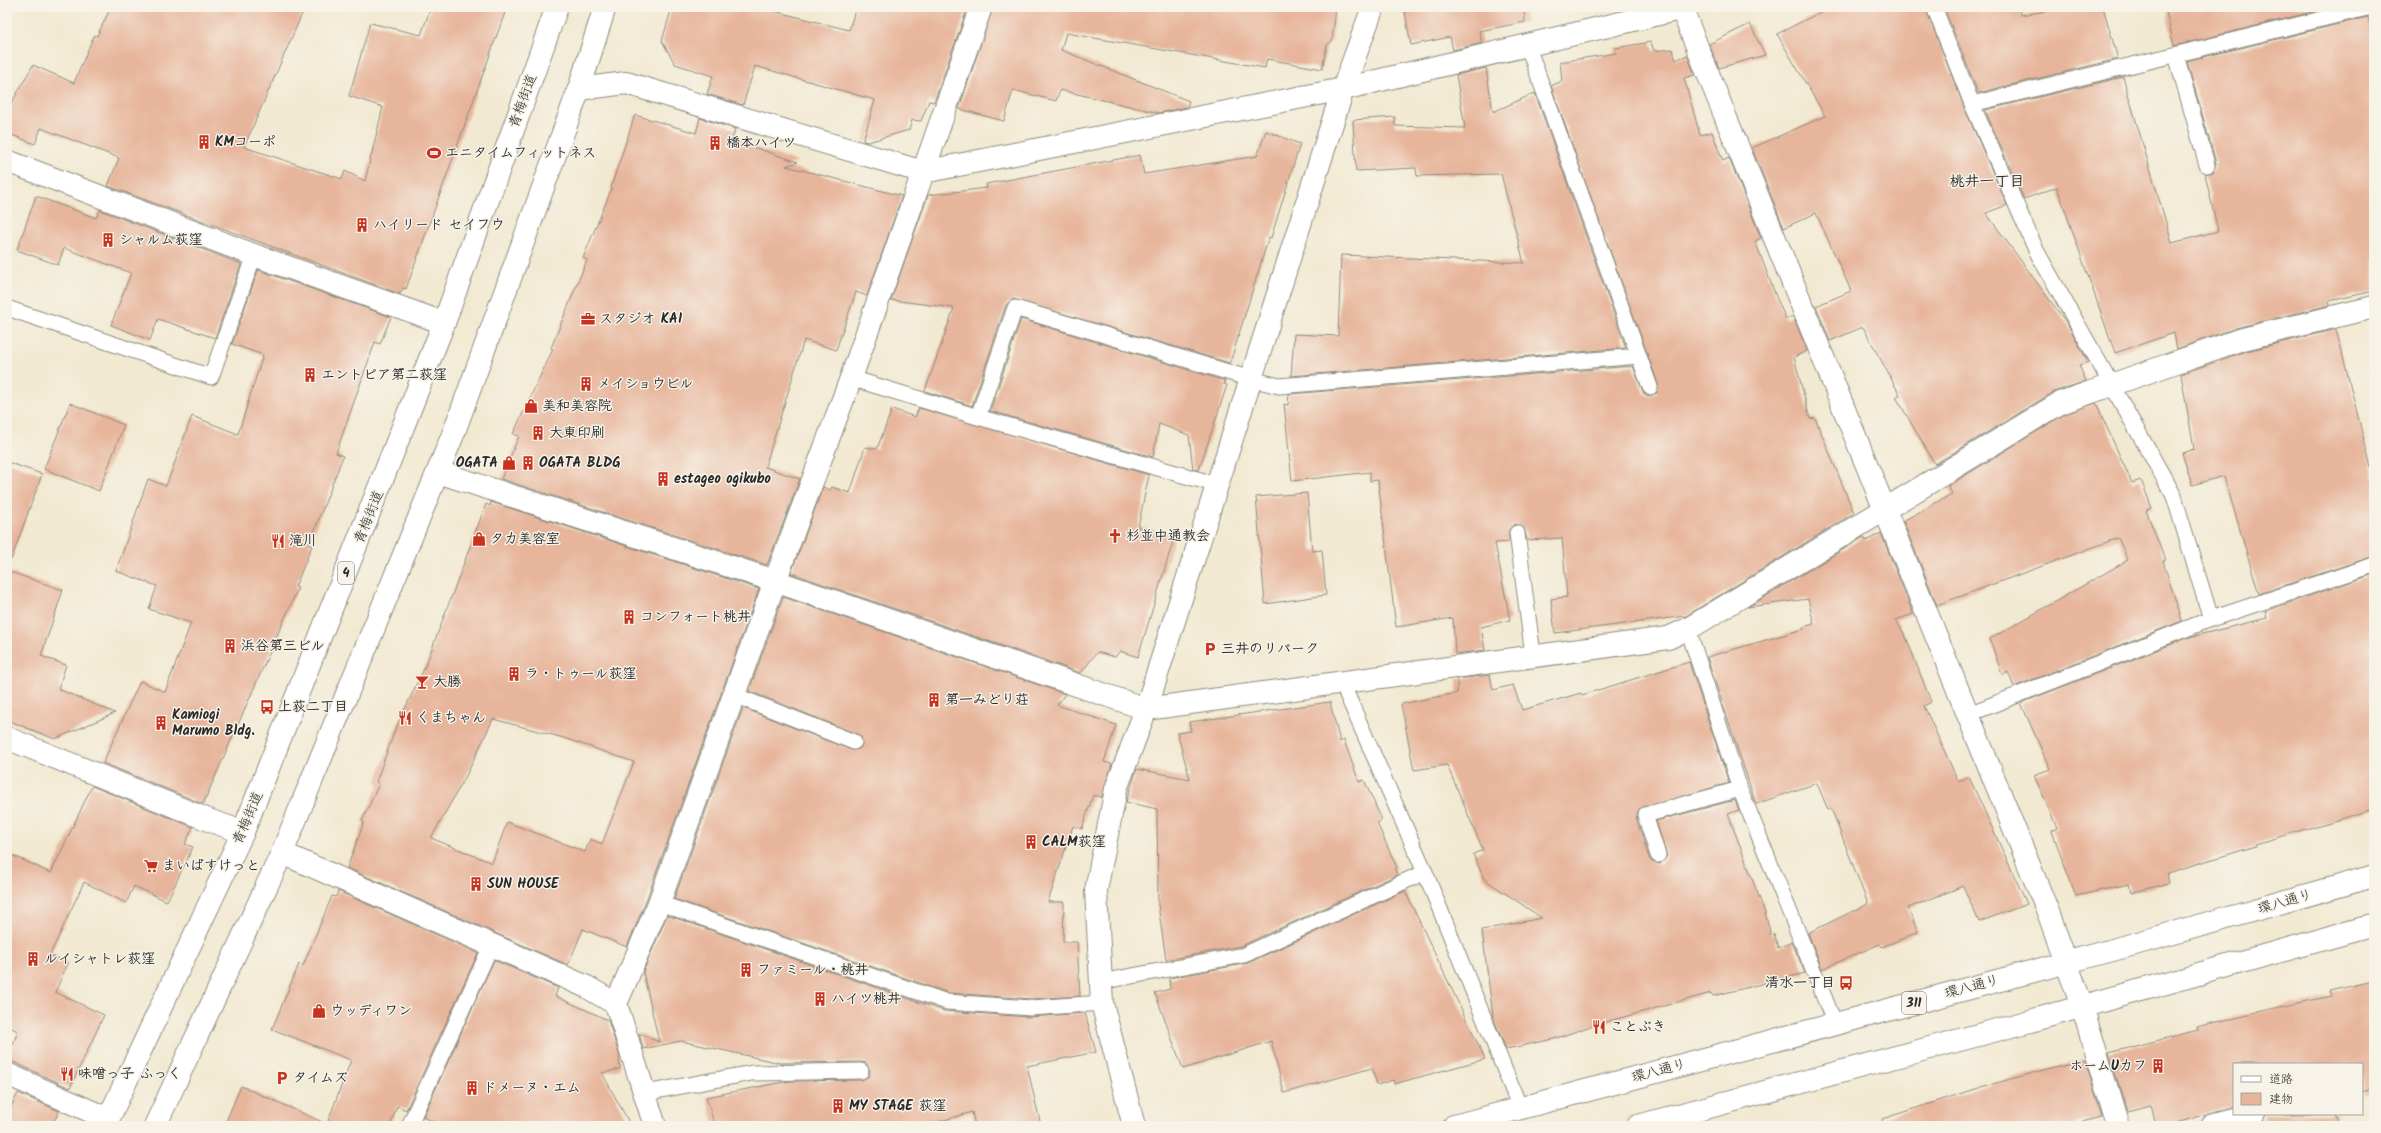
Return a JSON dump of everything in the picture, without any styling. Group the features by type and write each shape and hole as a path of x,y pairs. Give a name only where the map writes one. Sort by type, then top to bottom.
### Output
{"street":[{"name":"青梅街道","path":"107,1122 243,832 444,323 556,7"},
{"path":"155,1126 282,853 438,472 476,374 579,89 605,7"},
{"path":"616,1004 660,903 775,581 851,378 981,7"},
{"path":"1134,1126 1101,993 1096,890 1116,789 1146,709 1343,89 1373,7"},
{"path":"579,89 626,83 923,172 1343,89 1683,8 1884,510 1969,714 2068,962 2118,1126"},
{"path":"7,161 254,255 444,323"},
{"path":"438,472 775,581 1146,709 1341,681 1668,638 1688,629 2060,403 2239,340 2374,307"},
{"path":"7,738 243,832"},
{"path":"282,853 587,987 616,1004 655,1126"},
{"name":"環八通り","path":"1454,1126 2068,962 2374,876"},
{"path":"1638,1126 2082,1006 2374,925"},
{"path":"7,1074 107,1122"},
{"path":"2212,1126 2250,1115"}],"lane":[{"path":"1934,7 1972,104 2038,252 2110,385 2174,496 2211,619"},
{"path":"1972,104 2371,7"},
{"path":"1527,44 1650,387"},
{"path":"2176,55 2207,165"},
{"path":"7,308 211,377 254,255"},
{"path":"978,417 1015,308 1251,379 1279,386 1639,356"},
{"path":"851,378 978,417 1218,485"},
{"path":"1516,533 1533,655"},
{"path":"1969,714 2211,619 2374,565"},
{"path":"1688,629 1740,789 1835,1024"},
{"path":"1341,681 1425,872 1520,1108"},
{"path":"734,694 854,742"},
{"path":"1658,855 1645,815 1740,789"},
{"path":"660,903 947,1002 1031,1008 1101,993 1244,955 1425,872"},
{"path":"409,1126 491,946"},
{"path":"645,1093 752,1073 860,1071"}],"building":[{"path":"111,7 305,7 244,147 342,179 345,171 365,181 383,107 349,96 370,23 421,35 431,7 507,7 406,289 403,288 400,294 108,186 119,158 41,128 35,144 7,133 7,111 33,65 74,83 94,35 97,36"},
{"path":"672,7 758,7 849,30 856,7 968,7 934,102 929,101 921,121 912,120 909,130 868,142 863,141 875,100 755,66 743,105 707,94 713,76 675,64 662,41"},
{"path":"993,7 1336,7 1332,41 1327,45 1322,69 1267,59 1265,68 1066,33 1061,50 1189,101 1187,107 1159,113 1060,90 1056,101 1013,90 1004,121 959,109"},
{"path":"1404,7 1524,7 1525,22 1479,31 1482,43 1453,50 1450,37 1411,45"},
{"path":"1831,7 1925,7 1964,107 2007,205 1986,213 2068,325 2088,362 2079,365 2086,381 2054,392 1935,464 1896,397 1900,395 1863,327 1830,341 1816,306 1851,291 1816,213 1784,228 1752,148 1825,116 1777,34"},
{"path":"1944,7 2019,7 2021,15 2073,7 2103,7 2118,59 1978,93"},
{"path":"2165,7 2333,7 2174,46"},
{"path":"2368,17 2374,45 2374,291 2329,301 2330,305 2236,328 2177,349 2174,333 2115,353 2057,187 2024,199 1985,110 2123,77 2172,243 2218,231 2205,174 2213,172 2216,163 2187,61"},
{"path":"1750,24 1765,55 1719,68 1709,44"},
{"path":"1651,42 1654,51 1672,49 1676,60 1687,55 1695,75 1684,78 1700,135 1712,132 1723,161 1729,158 1761,238 1755,241 1777,299 1786,319 1793,316 1807,351 1794,357 1810,419 1815,418 1854,513 1686,616 1555,633 1551,599 1567,597 1562,538 1527,540 1524,528 1515,524 1509,530 1509,542 1495,543 1510,620 1481,627 1485,650 1455,654 1453,618 1396,627 1378,480 1370,481 1370,472 1292,481 1284,404 1288,405 1289,394 1633,366 1644,394 1649,396 1657,393 1658,384 1551,86 1562,81 1560,62 1616,53 1615,48"},
{"path":"1486,68 1493,112 1535,93 1626,348 1291,376 1294,334 1338,336 1341,255 1524,263 1501,174 1417,176 1416,168 1356,171 1353,120 1395,117 1395,126 1465,128 1456,75"},
{"path":"635,115 696,133 700,118 735,129 732,140 798,162 786,166 902,196 867,296 856,292 836,350 804,340 765,467 800,479 767,565 501,479 519,436 513,434 553,349 551,348 587,260 583,258 612,188 611,187"},
{"path":"1266,131 1300,144 1271,238 1269,237 1230,363 1013,299 1006,305 972,406 925,391 954,308 891,300 928,195 987,188 986,184 1140,155 1144,174 1257,156"},
{"path":"36,196 96,218 100,210 241,264 215,338 158,319 150,340 111,325 131,273 64,248 58,265 17,250"},
{"path":"258,270 391,317 380,344 375,342 336,453 343,456 309,545 312,546 295,587 298,588 203,804 103,763 140,681 165,692 191,623 149,609 157,586 116,571 148,479 166,486 192,416 238,434 263,355 232,344"},
{"path":"1021,319 1225,381 1224,384 1227,385 1199,470 1193,469 1189,435 1159,424 1153,457 990,411"},
{"path":"2336,329 2374,480 2374,556 2259,594 2224,476 2192,485 2182,453 2194,449 2181,374 2243,352"},
{"path":"70,403 124,425 99,491 44,469"},
{"path":"2096,403 2132,483 2141,480 2152,508 2146,510 2165,560 2163,561 2182,621 2014,687 2008,672 2002,675 1990,639 2128,560 2118,538 1937,605 1903,521 1952,494 1948,486 2065,414"},
{"path":"919,408 1149,475 1138,527 1175,535 1138,657 1120,651 1115,657 1097,652 1081,673 791,573 823,487 830,490 832,487 850,493 865,447 877,449 892,409 915,417"},
{"path":"7,462 42,474 11,560 7,559"},
{"path":"1307,493 1312,551 1322,550 1326,595 1265,604 1256,497"},
{"path":"491,502 759,589 647,898 627,947 583,929 568,965 347,868 364,822 362,821 379,784 376,782 395,730 427,662 486,504 490,506","holes":["493,719 564,738 634,762 602,844 590,839 585,852 507,822 492,863 431,838 467,774"]},
{"path":"1881,533 1913,614 1896,620 1906,637 1931,702 1924,706 1958,781 1969,777 2027,904 1979,922 1963,886 1908,908 1918,932 1882,947 1880,944 1822,969 1808,933 1868,904 1831,808 1828,810 1817,783 1756,804 1707,657 1804,629 1803,627 1814,624 1808,599 1748,607 1864,537 1866,541"},
{"path":"7,571 63,590 41,656 66,665 58,689 115,713 55,739 7,720"},
{"path":"2374,574 2374,809 2255,844 2256,846 2167,873 2169,883 2131,893 2129,884 2076,896 2052,831 2057,828 2034,775 2050,769 2021,703 2190,637 2267,618 2265,611"},
{"path":"783,597 1065,694 1057,705 1116,725 1104,762 1112,764 1102,797 1093,795 1082,829 1073,826 1048,902 1064,902 1063,942 1077,942 1080,996 1031,999 949,993 674,899 743,708 851,750 859,749 862,745 861,737 857,734 749,691"},
{"path":"1689,662 1729,783 1639,809 1636,818 1649,858 1652,862 1660,864 1667,856 1656,821 1735,800 1739,810 1728,814 1765,913 1771,935 1774,934 1778,948 1792,942 1805,973 1713,996 1711,993 1591,1026 1554,1039 1506,1049 1493,1017 1482,930 1542,918 1484,879 1473,854 1483,850 1447,765 1414,770 1401,704 1457,693 1457,679 1490,675 1493,690 1513,685 1522,710 1581,693 1582,695"},
{"path":"1330,702 1340,742 1344,740 1359,782 1364,780 1382,820 1377,823 1397,868 1395,869 1397,875 1241,946 1166,960 1158,905 1157,809 1126,802 1137,769 1190,779 1177,733 1191,731 1189,722"},
{"path":"92,786 193,827 185,844 193,847 167,901 134,886 126,903 84,882 50,955 68,963 55,992 104,1015 70,1088 7,1059 18,1031 7,1026 7,853 51,873"},
{"path":"338,891 478,953 406,1110 397,1106 390,1126 224,1126 241,1086 327,1124 351,1060 272,1029 299,964 303,966 332,896 336,897"},
{"path":"1405,891 1485,1059 1394,1084 1393,1080 1377,1085 1372,1068 1284,1093 1271,1041 1183,1069 1155,993 1170,989 1169,978 1248,963"},
{"path":"667,915 944,1011 1030,1017 1085,1013 1096,1052 1027,1066 1041,1126 975,1126 972,1112 924,1126 715,1126 706,1097 789,1081 862,1080 869,1076 870,1070 866,1063 861,1062 780,1063 681,1041 643,1049 639,1033 659,1042 643,972"},
{"path":"494,960 558,988 555,996 608,1020 619,1054 620,1069 602,1073 631,1126 445,1126 423,1117"},
{"path":"2374,981 2374,1090 2363,1093 2363,1063 2233,1063 2233,1106 2165,1126 2156,1126 2151,1105 2127,1111 2109,1053 2198,1030 2197,1027 2331,996 2329,991"},
{"path":"2085,1059 2102,1117 2066,1126 1883,1126 1882,1119 1985,1086"},
{"path":"18,1093 59,1111 52,1126 7,1126 7,1115"},
{"path":"2266,1115 2337,1115 2340,1126 2257,1126 2263,1122"}],"place":[{"name":"KMコーポ","path":"204,142"},
{"name":"橋本ハイツ","path":"715,143"},
{"name":"エニタイムフィットネス","path":"434,153"},
{"name":"ハイリード セイフウ","path":"362,225"},
{"name":"シャルム荻窪","path":"108,240"},
{"name":"スタジオ KAI","path":"588,319"},
{"name":"エントピア第二荻窪","path":"310,375"},
{"name":"メイショウビル","path":"586,384"},
{"name":"美和美容院","path":"531,406"},
{"name":"大東印刷","path":"538,433"},
{"name":"OGATA","path":"509,463"},
{"name":"OGATA BLDG","path":"528,463"},
{"name":"estageo ogikubo","path":"663,479"},
{"name":"杉並中通教会","path":"1115,536"},
{"name":"タカ美容室","path":"479,539"},
{"name":"滝川","path":"278,541"},
{"name":"コンフォート桃井","path":"629,617"},
{"name":"浜谷第三ビル","path":"230,646"},
{"name":"三井のリパーク","path":"1210,649"},
{"name":"ラ・トゥール荻窪","path":"514,674"},
{"name":"大勝","path":"422,682"},
{"name":"第一みどり荘","path":"934,700"},
{"name":"上荻二丁目","path":"267,707"},
{"name":"くまちゃん","path":"405,718"},
{"name":"Kamiogi Marumo Bldg.","path":"161,723"},
{"name":"CALM荻窪","path":"1031,842"},
{"name":"まいばすけっと","path":"151,866"},
{"name":"SUN HOUSE","path":"476,884"},
{"name":"ルイシャトレ荻窪","path":"33,959"},
{"name":"ファミール・桃井","path":"746,970"},
{"name":"清水一丁目","path":"1846,983"},
{"name":"ハイツ桃井","path":"820,999"},
{"name":"ウッディワン","path":"319,1011"},
{"name":"ことぶき","path":"1599,1027"},
{"name":"ホームUカフ","path":"2158,1066"},
{"name":"味噌っ子 ふっく","path":"67,1074"},
{"name":"タイムズ","path":"282,1078"},
{"name":"ドメーヌ・エム","path":"472,1088"},
{"name":"MY STAGE 荻窪","path":"838,1106"}],"district":[{"name":"桃井一丁目","path":"1987,182"}]}
